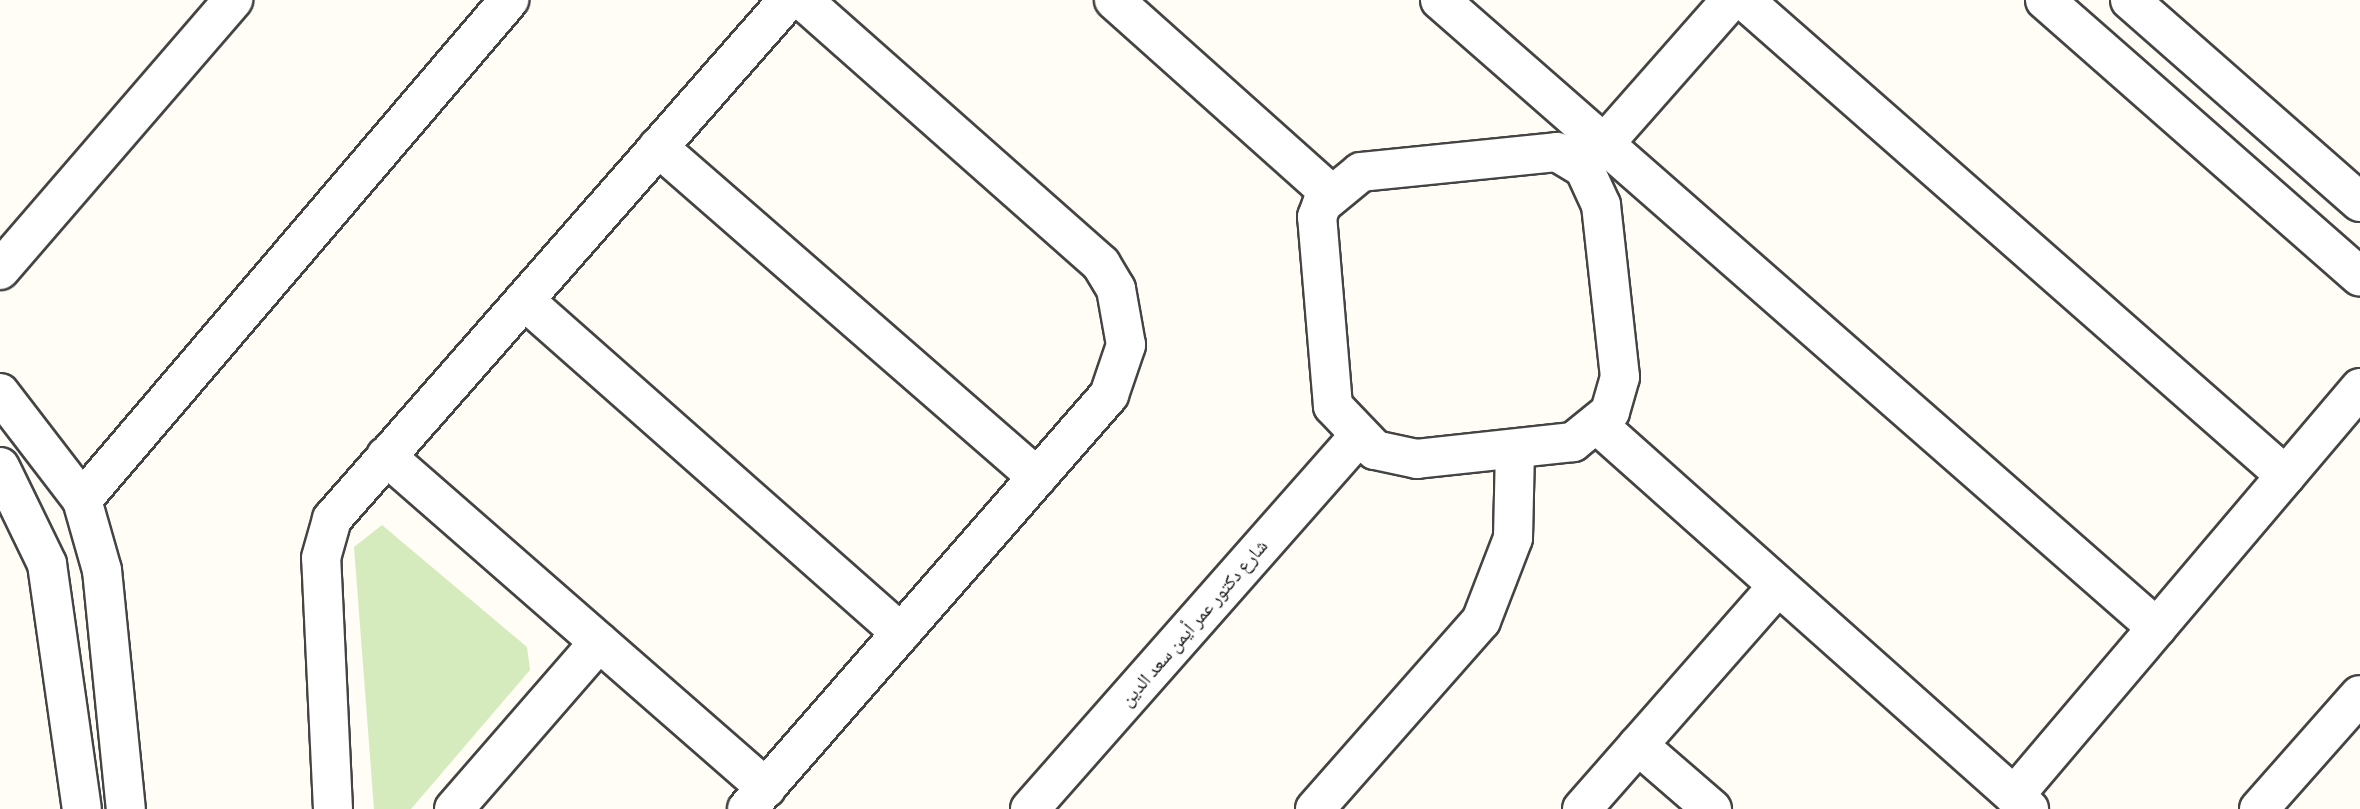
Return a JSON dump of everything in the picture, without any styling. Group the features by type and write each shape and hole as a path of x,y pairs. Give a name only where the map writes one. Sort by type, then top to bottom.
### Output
{"street":[{"path":"0,270 233,0"},
{"path":"82,500 509,0"},
{"path":"333,809 323,548 332,519 788,0"},
{"path":"386,456 599,642 756,799 1037,477 1121,373 1124,316 1116,289 1101,264 803,0"},
{"path":"1114,0 1330,193"},
{"path":"1440,0 1594,155 2157,628"},
{"path":"1594,155 1557,152 1361,172 1330,193 1317,217 1334,406 1357,438 1375,450 1417,459 1573,442 1599,426 1610,412 1620,377 1594,155 1731,0"},
{"path":"1744,0 2286,476"},
{"path":"2045,0 2360,277"},
{"path":"2130,0 2360,202"},
{"path":"658,147 1037,477"},
{"path":"524,300 901,633"},
{"path":"1599,426 1775,589 2021,803 2157,628 2360,388"},
{"path":"0,393 82,500 104,582 126,809"},
{"name":"شارع دكتور عمر أيمن سعد الدين","path":"1030,809 1357,438"},
{"path":"1315,809 1481,621 1513,538 1515,449"},
{"path":"0,467 47,564 82,809"},
{"path":"1582,809 1775,589"},
{"path":"454,809 599,642"},
{"path":"2259,809 2360,695"},
{"path":"1638,745 1712,809"}],"green space":[{"path":"382,525 527,647 530,670 411,809 374,809 354,547"}]}
